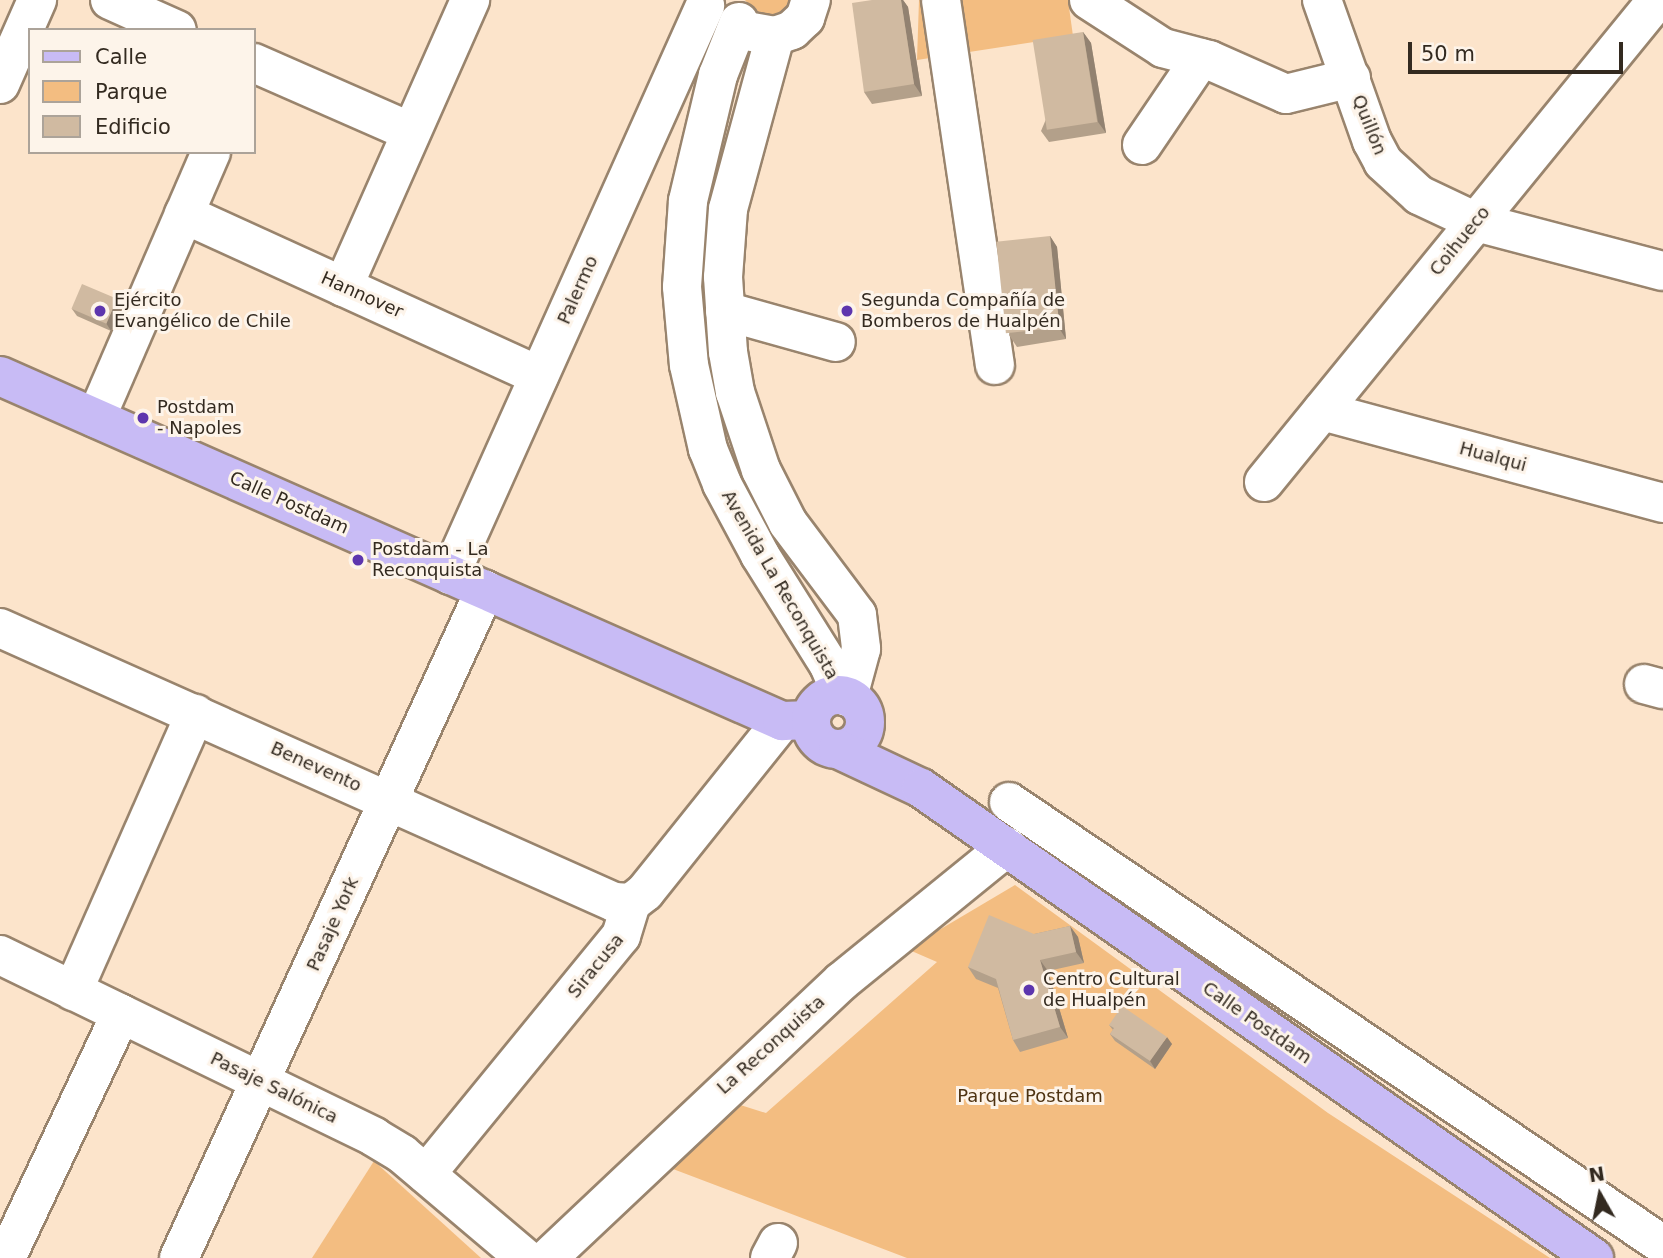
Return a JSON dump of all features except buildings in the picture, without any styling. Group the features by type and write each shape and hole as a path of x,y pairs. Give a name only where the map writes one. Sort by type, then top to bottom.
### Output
{"main road":[{"name":"Calle Postdam","path":"0,376 450,575 797,721 821,743 921,788 1594,1258"},
{"path":"797,721 824,699 852,703 862,736 852,746 838,749"},
{"name":"Calle Postdam","path":"852,703 921,788"}],"street":[{"path":"0,84 37,0"},
{"path":"110,0 173,28"},
{"path":"343,287 470,0"},
{"path":"941,0 995,365"},
{"path":"1089,0 1163,48 1201,58 1286,94 1351,78"},
{"name":"Quillón","path":"1322,0 1383,162 1419,195 1476,222 1663,271"},
{"name":"Coihueco","path":"1264,482 1476,222 1647,32 1657,0"},
{"path":"721,9 755,33 775,36 792,30 812,3"},
{"name":"Avenida La Reconquista","path":"721,9 711,104 697,152 684,244 684,326 697,407 708,449 739,520 852,703"},
{"name":"Palermo","path":"450,575 539,376 721,9"},
{"name":"Avenida La Reconquista","path":"711,104 751,56 775,36"},
{"name":"Avenida La Reconquista","path":"775,36 728,209 725,312 735,392 761,470 788,523 850,602 860,626 859,666 852,703"},
{"path":"1142,145 1201,58"},
{"path":"256,64 411,132"},
{"path":"96,418 210,154"},
{"name":"Hannover","path":"184,215 539,376"},
{"path":"725,312 836,342"},
{"name":"Hualqui","path":"1322,411 1663,503"},
{"name":"Pasaje York","path":"179,1258 485,590"},
{"name":"Benevento","path":"2,634 390,799 614,902 631,903"},
{"path":"73,990 195,714"},
{"name":"Siracusa","path":"426,1174 621,936 631,903 645,892 797,721"},
{"path":"1009,802 1663,1245"},
{"name":"La Reconquista","path":"548,1258 832,990 1007,846"},
{"name":"Pasaje Salónica","path":"0,955 374,1137 426,1174 525,1258"},
{"path":"6,1258 121,1014"}],"green space":[{"path":"745,0 798,0 791,14 761,20"},
{"path":"919,0 1068,0 1073,36 917,60"},
{"name":"Parque Postdam","path":"1015,885 1328,1113 1550,1258 907,1258 673,1169 734,1103 766,1113 937,962 907,949"},
{"path":"374,1161 481,1258 312,1258"}],"place":[{"name":"Ejército Evangélico de Chile","path":"100,311"},
{"name":"Segunda Compañía de Bomberos de Hualpén","path":"847,311"},
{"name":"Postdam - Napoles","path":"143,418"},
{"name":"Postdam - La Reconquista","path":"358,560"},
{"name":"Centro Cultural de Hualpén","path":"1029,990"}]}
